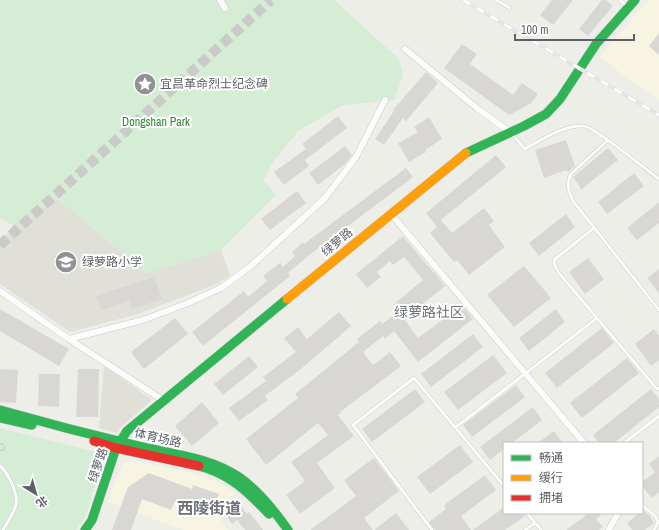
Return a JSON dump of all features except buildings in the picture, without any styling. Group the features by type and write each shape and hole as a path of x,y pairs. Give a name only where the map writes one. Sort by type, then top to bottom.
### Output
{"street":[{"path":"220,0 225,8"},
{"name":"绿萝路","path":"85,530 92,520 118,445 127,431 468,151 524,126 546,114 554,106 596,44 632,3"},
{"path":"405,50 478,109 510,132"},
{"path":"69,339 143,320 188,303 221,288 251,266 325,198 356,157 385,100"},
{"path":"390,214 583,442"},
{"path":"0,291 69,339 164,401"},
{"name":"体育场路","path":"0,410 88,434 118,445 204,461 230,471 250,486 265,500 288,530"},
{"name":"体育场路","path":"0,418 118,445 202,467 226,477 246,490 268,512 281,530"},
{"path":"609,530 617,514"}],"lane":[{"path":"496,0 510,8"},
{"path":"620,0 632,3"},
{"path":"510,132 525,149 546,137 569,127 586,126 608,140 659,179"},
{"path":"608,140 570,175 568,191 573,201 659,310"},
{"path":"594,228 555,260 554,263 558,272 658,390"},
{"path":"456,427 597,318"},
{"path":"432,530 352,425 414,378 503,485"},
{"path":"625,442 659,416"},
{"path":"0,466 4,469 13,486 16,504 3,530"},
{"path":"643,506 655,516 658,522 654,530"},
{"path":"528,514 541,530"},
{"path":"526,530 535,523"}],"path":[{"path":"0,444 5,445 4,451 0,450"}],"shaded area":[{"path":"649,0 659,0 659,100 599,57"},
{"name":"绿萝路小学","path":"58,199 146,273 221,250 230,275 217,284 135,315 70,332 0,284 0,244 13,225"},
{"path":"104,366 152,400 119,429 117,433 99,428"},
{"path":"125,459 192,473 219,483 236,493 214,510 228,530 184,530 108,502"}],"green space":[{"name":"Dongshan Park","path":"0,0 334,0 399,59 403,75 394,100 343,105 298,131 275,159 263,180 276,195 221,250 146,273 58,199 13,225 0,218"},
{"path":"0,428 104,454 85,518 76,530 0,530"}],"tunnel":[{"path":"0,245 271,0"}],"railway":[{"path":"463,0 659,115"}],"traffic: fast":[{"path":"466,153 546,114 560,99 596,44 635,0"},
{"path":"85,530 92,520 116,448 127,431 287,299"},
{"path":"0,410 104,438 190,457 215,465 239,477 253,488 272,508 288,530"},
{"path":"0,418 32,425"},
{"path":"199,466 210,469 238,485 254,498 269,514"}],"traffic: slow":[{"path":"287,299 466,153"}],"traffic: jam":[{"path":"94,441 116,448 199,466"}],"place":[{"name":"宜昌革命烈士纪念碑","path":"145,84"},
{"name":"绿萝路小学","path":"66,262"}],"district":[{"name":"绿萝路社区","path":"429,312"},
{"name":"西陵街道","path":"209,508"}]}
